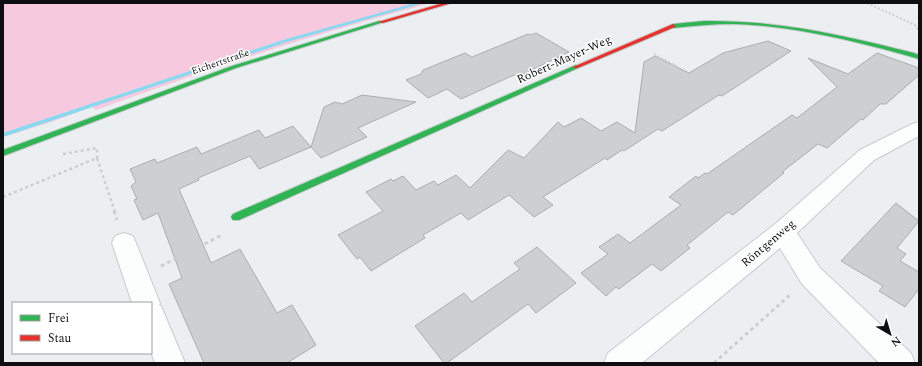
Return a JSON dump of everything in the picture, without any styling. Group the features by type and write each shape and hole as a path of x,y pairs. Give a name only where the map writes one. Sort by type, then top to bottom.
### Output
{"street":[{"name":"Eichertstraße","path":"3,153 234,67 319,40 449,3"},
{"name":"Robert-Mayer-Weg","path":"236,217 633,42 673,26 702,22 758,23 804,30 912,54 919,57"},
{"name":"Röntgenweg","path":"619,363 783,232 867,155 919,128"},
{"path":"783,232 811,276 900,363"},
{"path":"124,243 146,302"},
{"path":"152,318 170,363"}],"path":[{"path":"867,3 915,24 919,31"},
{"path":"633,42 676,66 682,77 703,88"},
{"path":"97,148 97,158 124,243"},
{"path":"3,197 97,158"},
{"path":"136,278 229,232 236,217"},
{"path":"714,363 811,276"}],"shaded area":[{"path":"3,3 431,3 304,39 220,66 96,110 92,107 3,137"}],"building":[{"path":"536,33 569,52 517,77 514,75 461,99 447,89 428,98 406,80 421,74 423,70 465,53 472,57 528,34 531,35"},
{"path":"768,41 791,51 722,96 719,95 662,131 658,129 624,151 622,150 607,160 605,158 543,197 553,205 534,217 509,195 468,220 461,213 423,235 425,238 371,271 360,257 357,259 338,235 383,211 366,192 391,179 393,181 403,176 416,190 434,181 438,185 456,175 470,188 508,150 524,158 558,122 564,127 581,118 601,131 617,122 635,133 644,62 655,56 689,73 723,53"},
{"path":"877,53 919,68 919,75 886,104 880,104 863,120 861,119 827,148 818,144 782,172 784,173 733,215 728,212 687,245 690,248 661,271 652,264 619,289 616,287 606,296 581,273 608,254 599,247 618,234 630,243 681,205 669,197 696,176 698,178 705,173 707,174 792,115 797,118 837,87 808,58 848,74"},
{"path":"362,95 416,102 358,128 367,137 321,158 311,147 324,107 335,102 342,104"},
{"path":"293,126 311,147 259,169 250,156 198,178 199,180 179,189 211,263 240,249 277,313 292,305 316,345 287,363 204,363 169,284 182,278 158,213 143,220 134,200 137,199 131,186 136,182 130,169 155,159 157,163 197,147 201,154 259,130 265,138"},
{"path":"896,203 919,221 897,248 906,254 900,261 919,272 919,289 905,307 879,291 883,286 841,261"},
{"path":"537,247 576,283 536,313 528,304 447,363 444,363 415,326 464,293 472,302 520,269 514,263"}],"waterway":[{"path":"3,135 285,41 421,3"}],"traffic: fast":[{"path":"3,153 234,67 381,22"},
{"path":"673,26 704,23 734,23 794,28 852,40 919,57"},
{"path":"236,217 576,67"}],"traffic: jam":[{"path":"381,22 449,3"},
{"path":"576,67 673,26"}]}
